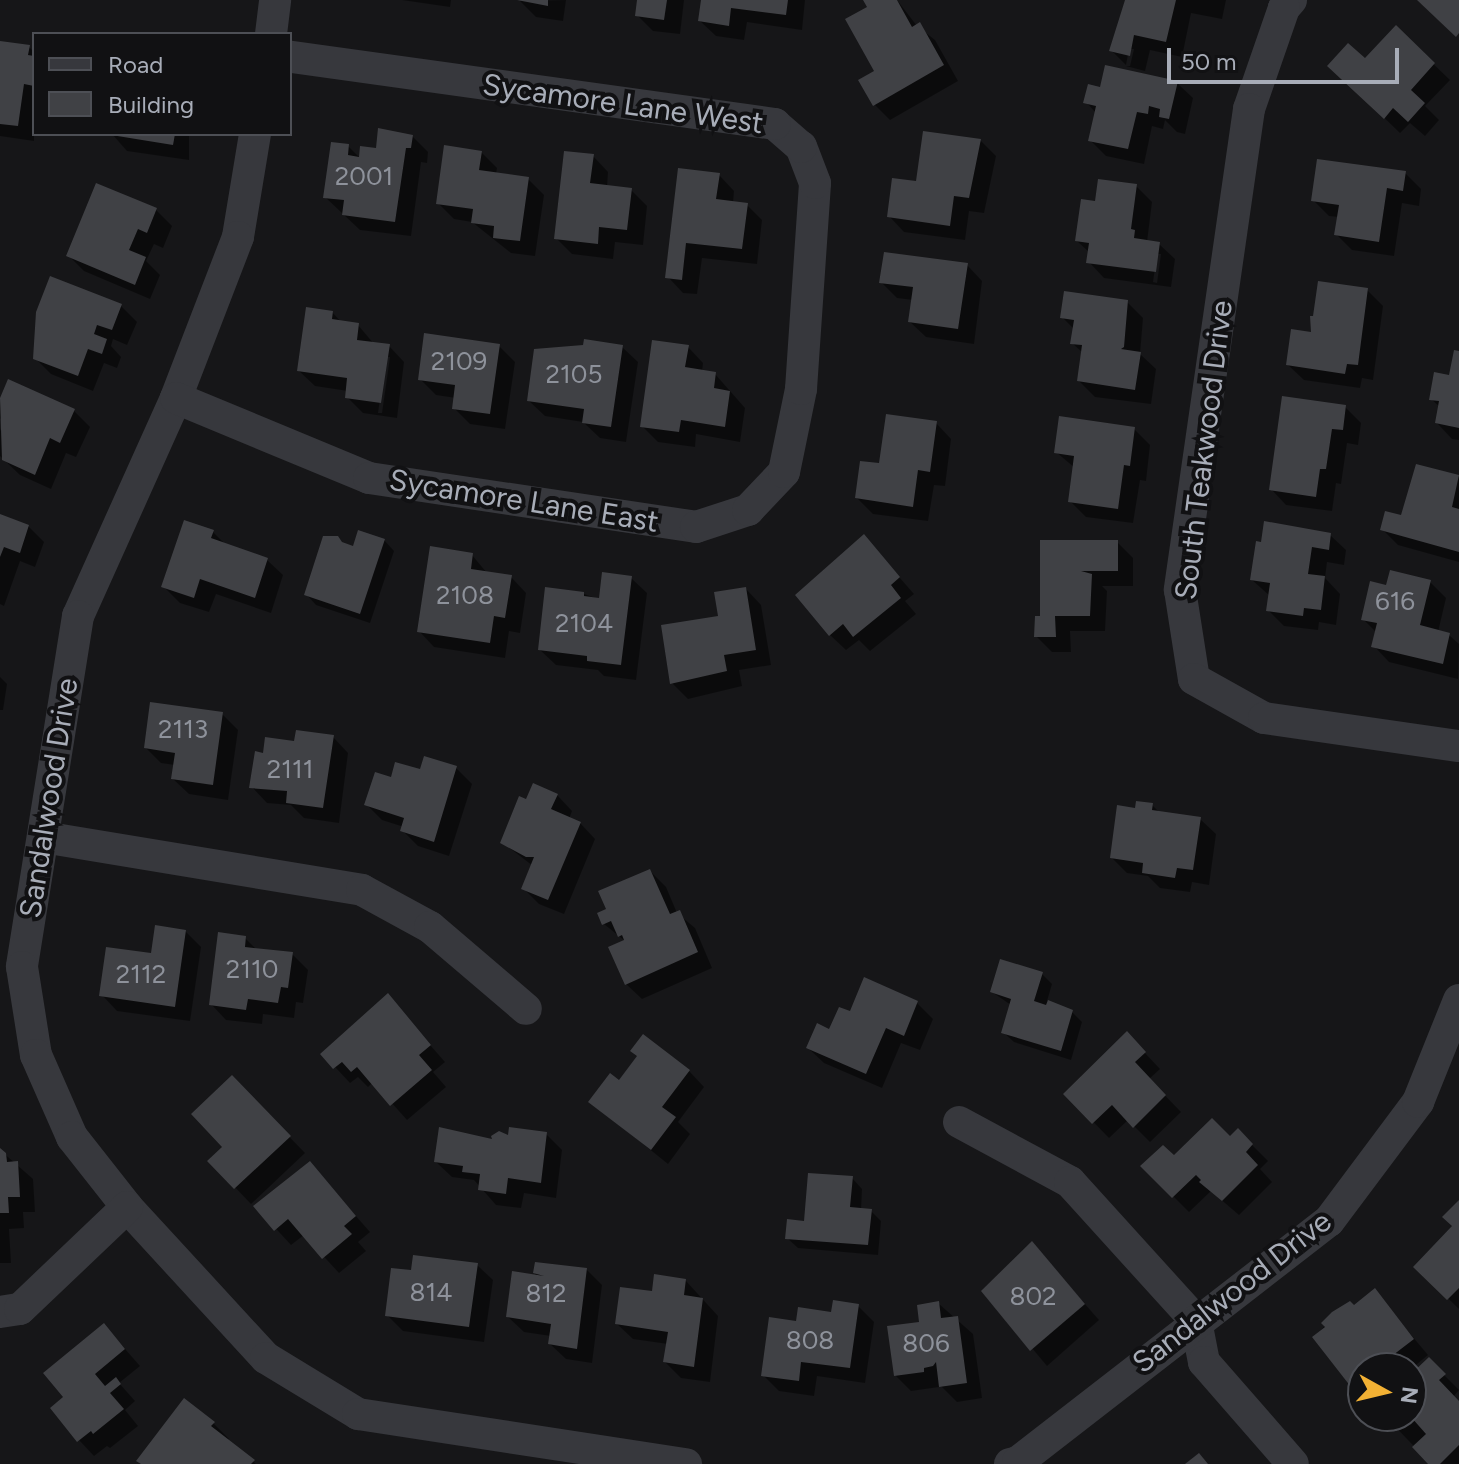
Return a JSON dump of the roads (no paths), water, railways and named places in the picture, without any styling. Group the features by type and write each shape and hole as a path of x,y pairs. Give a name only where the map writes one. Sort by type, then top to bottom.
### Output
{"street":[{"path":"271,32 275,0"},
{"name":"South Teakwood Drive","path":"1291,0 1284,8 1249,109 1180,590 1194,679 1264,718 1459,746"},
{"name":"Sycamore Lane West","path":"292,57 775,124 801,147 815,183 801,389"},
{"name":"Sandalwood Drive","path":"255,136 238,237 176,398 78,616 22,967 36,1055 72,1137 127,1207 266,1358 358,1414 686,1464"},
{"name":"Sycamore Lane East","path":"176,398 369,478 696,527 748,510 784,472 801,389"},
{"path":"43,837 362,890 430,927 526,1009"},
{"name":"Sandalwood Drive","path":"1010,1464 1018,1462 1196,1321 1329,1221 1418,1102 1459,1000"},
{"path":"959,1122 1070,1182 1196,1321 1204,1362 1293,1464"},
{"path":"0,1312 20,1309 127,1207"}]}
